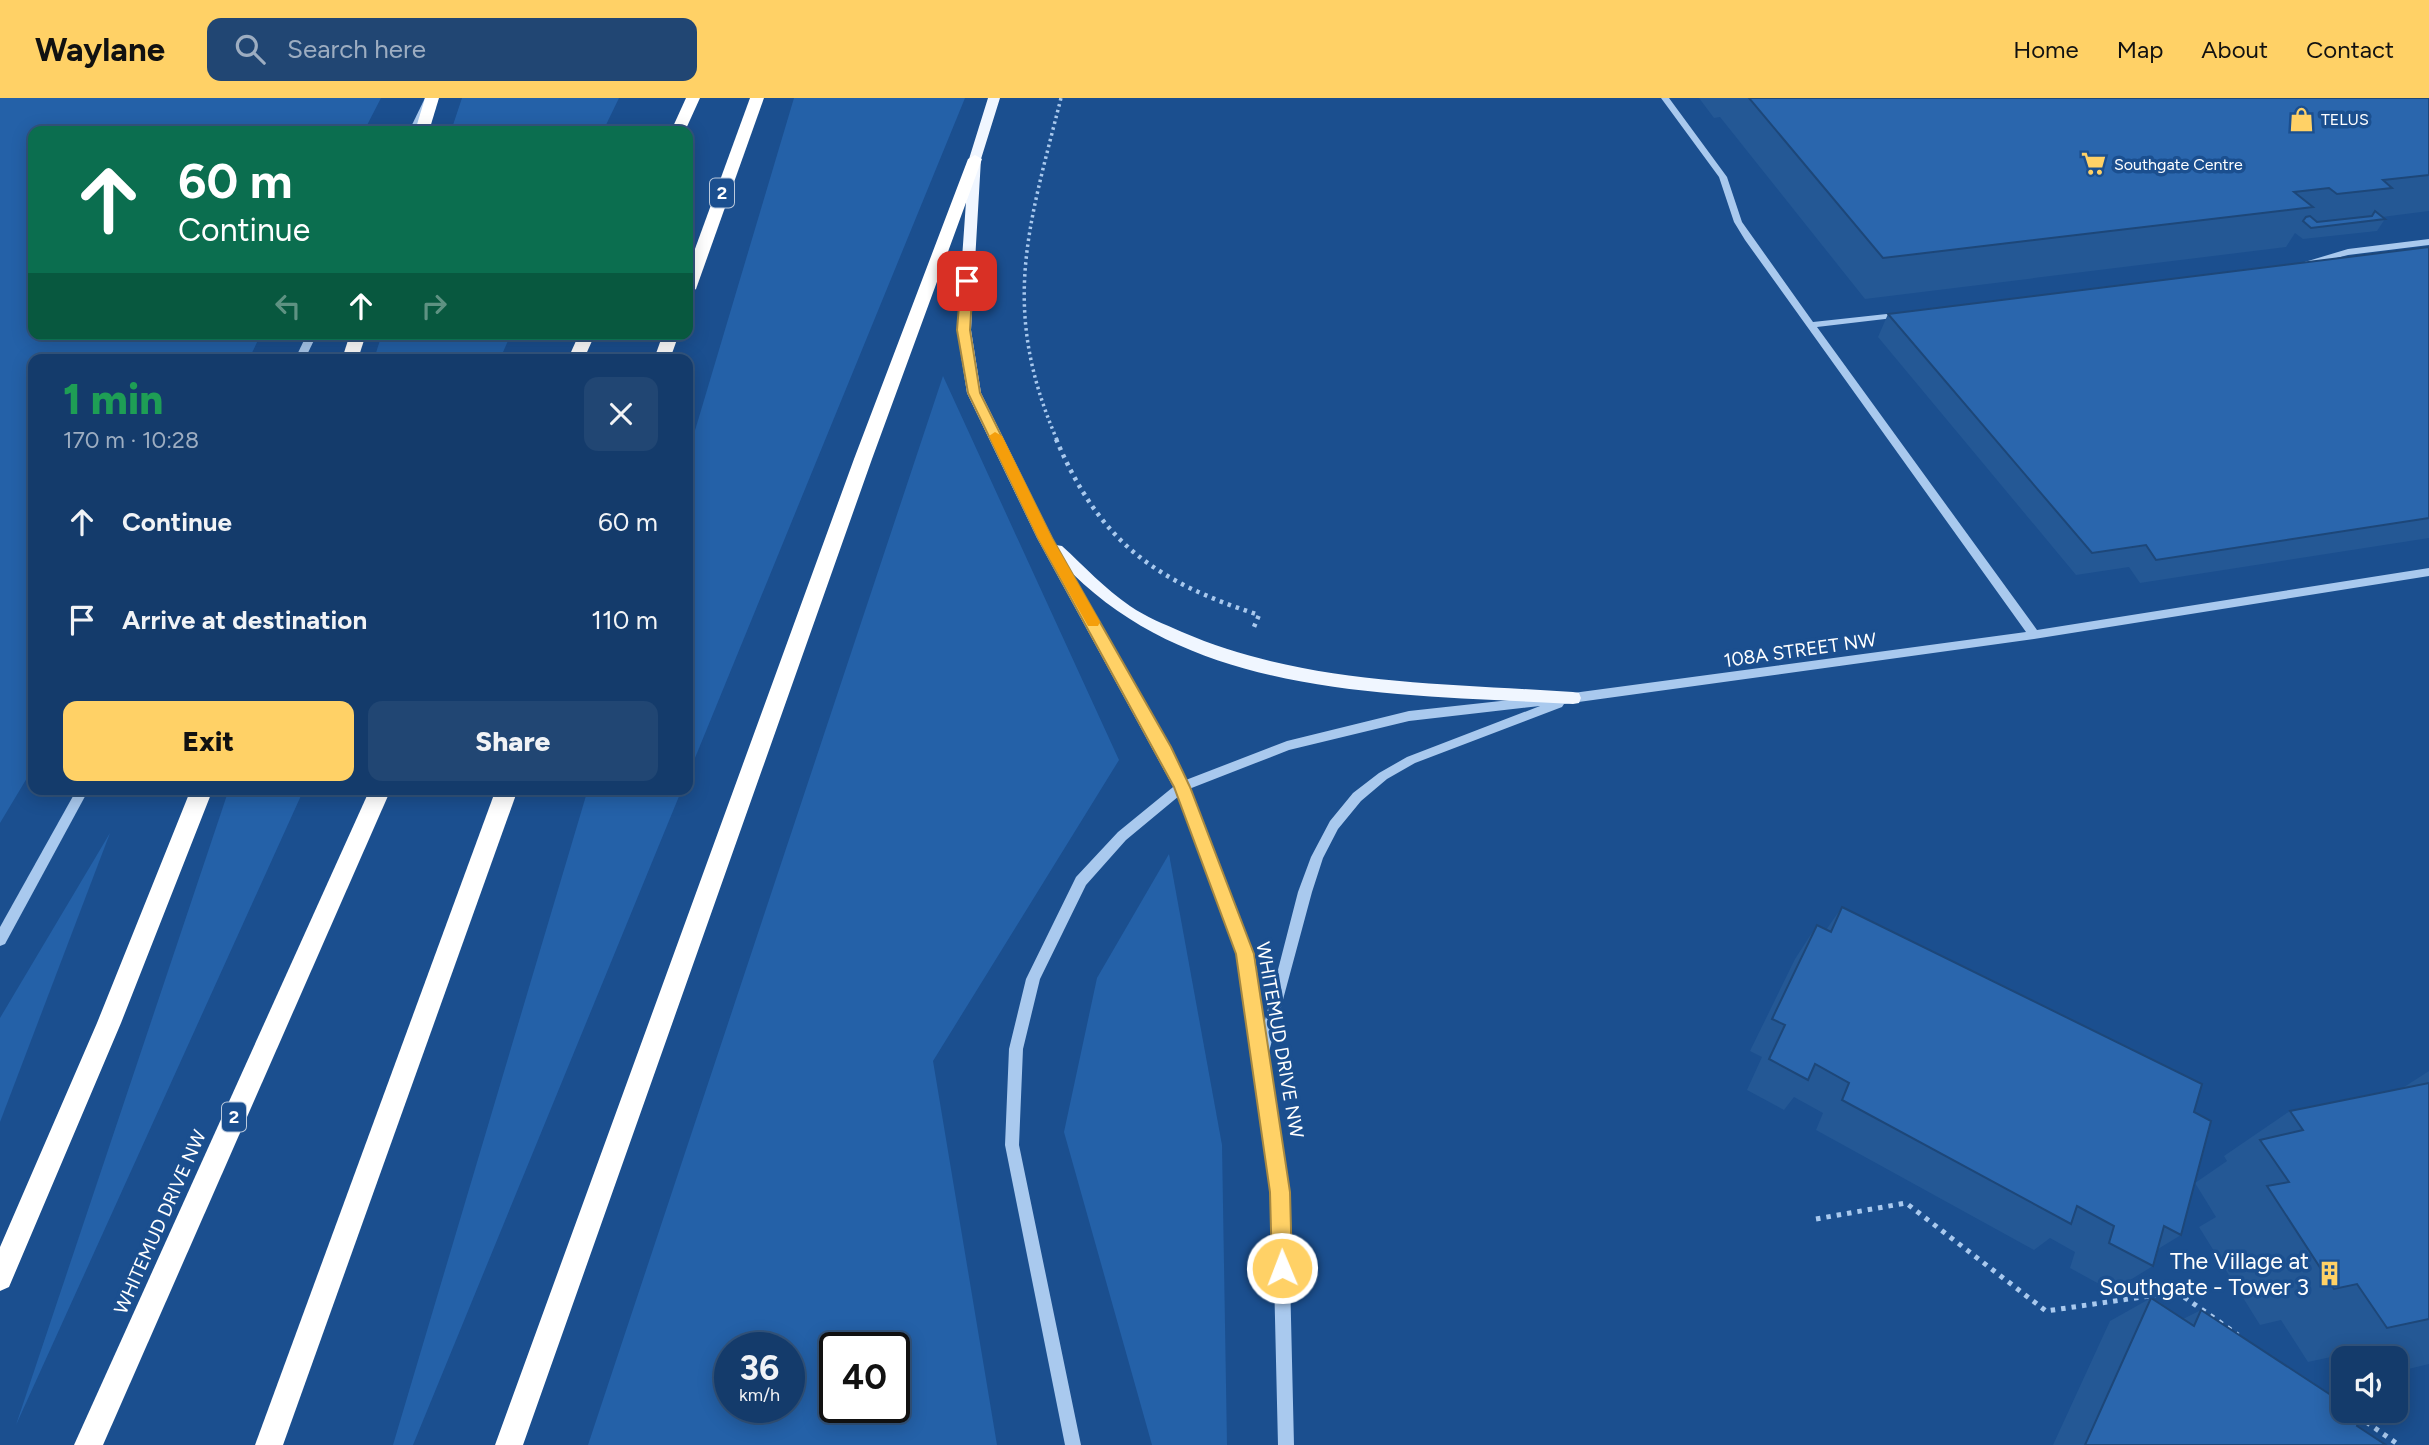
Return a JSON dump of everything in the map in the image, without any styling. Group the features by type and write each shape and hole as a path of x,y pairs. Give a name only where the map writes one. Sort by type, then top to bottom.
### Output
{"highway":[{"path":"423,126 430,98"},
{"path":"680,126 693,98"},
{"name":"2","path":"693,275 757,98"},
{"path":"509,1445 863,459 975,159"},
{"path":"0,1279 109,1023 200,795"},
{"name":"WHITEMUD DRIVE NW","path":"88,1445 379,795"},
{"path":"270,1445 505,795"}],"main road":[{"path":"994,98 975,159 964,330 974,393 1045,538 1165,751 1182,787"},
{"path":"1045,538 1125,611 1182,640 1238,661 1298,676 1344,682 1573,698"}],"street":[{"path":"416,126 430,98"},
{"path":"1665,98 1715,163 1729,190 1738,222 1809,325 2034,635"},
{"path":"2285,266 2313,262 2348,252 2429,242"},
{"path":"1809,325 1916,312"},
{"name":"108A STREET NW","path":"1182,787 1287,746 1409,716 1573,698 2034,635 2429,572"},
{"path":"1261,1061 1305,892 1317,857 1334,824 1357,797 1383,776 1411,760 1573,698"},
{"path":"1073,1445 1012,1145 1016,1049 1033,979 1081,881 1122,836 1182,787"},
{"name":"WHITEMUD DRIVE NW","path":"1182,787 1245,954 1280,1192 1286,1445"},
{"path":"0,940 80,795"}],"path":[{"path":"1061,98 1027,236 1023,276 1025,325 1037,388 1060,449 1089,502 1127,548 1172,580 1212,600 1259,615 1251,633"},
{"path":"1815,1219 1906,1203 2046,1311 2177,1292 2243,1338"},
{"path":"2368,1423 2399,1445"}],"shaded area":[{"path":"0,98 381,98 367,126 28,126 28,340 258,340 251,354 28,354 28,776 0,823"},
{"path":"462,98 619,98 605,126 453,126"},
{"path":"794,98 965,98 693,763 693,437"},
{"path":"380,340 508,340 502,354 376,354"},
{"path":"943,376 1119,760 933,1061 997,1445 588,1445"},
{"path":"227,795 301,795 16,1425"},
{"path":"586,795 680,795 413,1445 393,1445"},
{"path":"110,833 0,1122 0,1018"},
{"path":"1169,854 1222,1145 1227,1445 1152,1445 1064,1132 1097,978"}],"building":[{"name":"Southgate Centre","path":"1749,98 2429,98 2429,175 2383,180 2392,188 2337,194 2329,188 2294,192 2313,207 1883,258"},
{"path":"2375,211 2385,219 2311,228 2303,221 2310,216 2317,222 2372,216"},
{"path":"2429,247 2429,518 2156,560 2146,545 2092,553 1888,314"},
{"path":"1842,907 2202,1084 2194,1112 2211,1121 2181,1235 2164,1226 2153,1266 2109,1243 2114,1226 2077,1206 2071,1224 1842,1100 1849,1083 1815,1064 1808,1080 1769,1059 1785,1025 1772,1019 1817,925 1831,932"},
{"path":"2429,1083 2429,1319 2387,1328 2357,1284 2334,1289 2267,1186 2289,1182 2260,1140 2303,1130 2290,1111"},
{"path":"2151,1298 2194,1326 2201,1310 2331,1395 2331,1423 2358,1423 2357,1426 2386,1445 2085,1445"}],"slow traffic":[{"path":"995,436 1045,538 1093,622"}],"place":[{"name":"TELUS","path":"2301,119"},
{"name":"Southgate Centre","path":"2094,164"},
{"name":"The Village at Southgate - Tower 3","path":"2329,1274"}],"route":[{"path":"967,281 964,330 974,393 1045,538 1165,751 1182,787 1245,954 1280,1192 1282,1268"}]}
